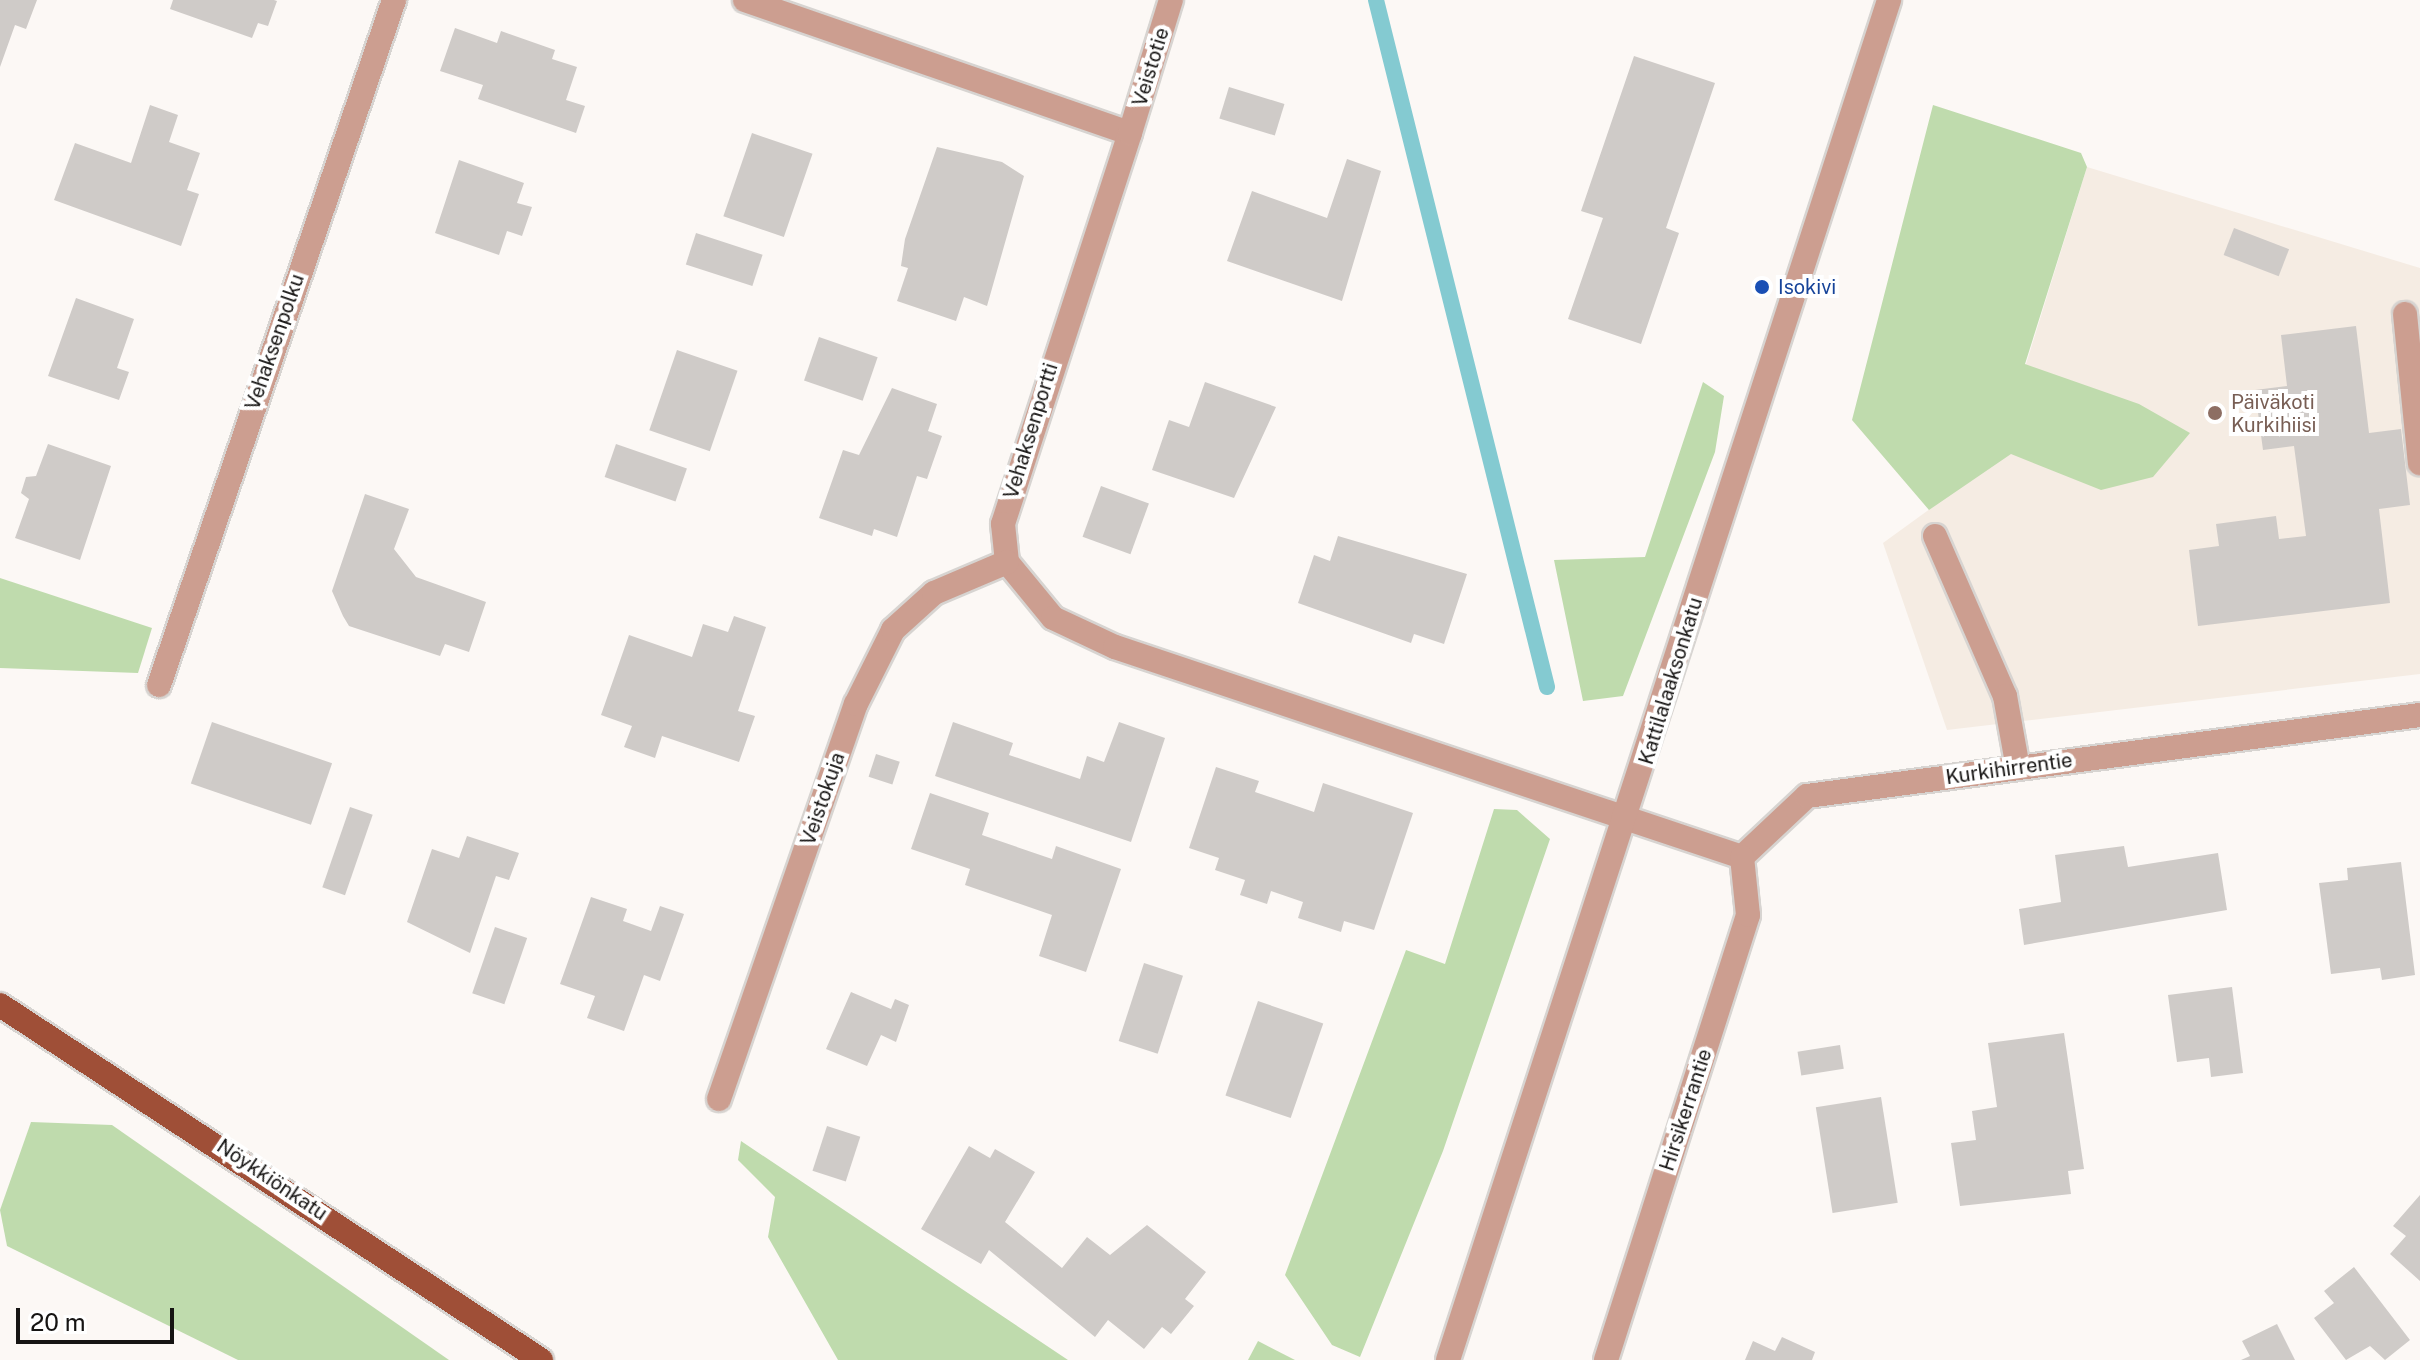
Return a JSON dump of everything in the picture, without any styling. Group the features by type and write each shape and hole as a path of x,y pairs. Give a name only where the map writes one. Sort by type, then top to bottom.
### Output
{"main road":[{"name":"Nöykkiönkatu","path":"0,1005 541,1360"}],"street":[{"name":"Vehaksenpolku","path":"159,685 394,0"},
{"path":"745,0 1130,133"},
{"name":"Veistotie","path":"1130,133 1171,0"},
{"name":"Kattilalaaksonkatu","path":"1448,1360 1629,817 1889,0"},
{"name":"Vehaksenportti","path":"1007,562 1003,524 1020,455 1130,133"},
{"path":"2405,314 2417,398 2420,463"},
{"path":"1935,536 2005,696 2018,768"},
{"path":"1007,562 1053,618 1115,647 1742,857"},
{"name":"Veistokuja","path":"719,1099 856,704 893,630 934,593 1007,562"},
{"name":"Kurkihirrentie","path":"1742,857 1807,796 2420,715"},
{"name":"Hirsikerrantie","path":"1606,1360 1748,915 1742,857"}],"shaded area":[{"name":"Päiväkoti Kurkihiisi","path":"2087,167 2420,268 2420,674 1947,730 1883,543 1996,461"}],"green space":[{"path":"1933,105 2081,153 2087,167 2025,364 2139,404 2190,433 2153,477 2101,490 2011,454 1929,510 1852,420"},
{"path":"1703,382 1724,396 1715,452 1623,696 1583,701 1554,560 1645,557"},
{"path":"0,578 152,628 138,673 0,668"},
{"path":"1494,809 1517,810 1550,839 1443,1151 1360,1357 1332,1345 1285,1275 1406,950 1445,964"},
{"path":"31,1122 112,1125 449,1360 238,1360 7,1246 0,1210"},
{"path":"741,1141 1068,1360 838,1360 768,1237 775,1197 738,1160"},
{"path":"1258,1341 1295,1360 1248,1360"}],"building":[{"path":"0,0 37,0 26,29 15,25 0,67"},
{"path":"173,0 277,1 268,26 258,23 252,38 170,9"},
{"path":"455,28 497,43 501,31 555,50 552,59 577,67 566,100 585,106 576,133 478,99 483,85 440,71"},
{"path":"1634,56 1715,83 1666,228 1679,233 1641,344 1568,319 1603,218 1581,211"},
{"path":"1229,87 1284,104 1275,136 1219,119"},
{"path":"150,105 178,115 169,142 200,153 187,190 199,194 181,246 54,200 75,143 131,163"},
{"path":"752,133 813,154 784,237 723,216"},
{"path":"937,147 1002,162 1024,176 987,306 964,297 956,321 897,301 908,268 901,266 905,239"},
{"path":"1347,159 1381,171 1342,301 1227,261 1252,191 1327,218"},
{"path":"459,160 524,183 517,203 532,207 522,236 507,231 499,255 435,233"},
{"path":"2234,228 2289,249 2279,276 2224,255"},
{"path":"696,233 763,255 752,286 686,264"},
{"path":"76,298 134,319 117,368 129,372 119,400 48,376"},
{"path":"2356,326 2369,433 2401,429 2410,505 2379,509 2390,603 2198,626 2189,550 2219,546 2216,524 2276,516 2279,539 2306,536 2294,446 2263,450 2255,390 2287,386 2281,335"},
{"path":"819,337 878,357 863,401 804,380"},
{"path":"677,350 738,371 710,451 649,430"},
{"path":"1205,382 1276,407 1234,498 1152,470 1169,420 1189,427"},
{"path":"892,388 937,404 928,431 942,436 927,479 917,476 897,537 874,529 872,536 819,518 843,450 859,455"},
{"path":"48,444 111,466 80,560 15,538 29,499 21,493 26,477 36,476"},
{"path":"616,444 687,468 676,502 605,477"},
{"path":"1101,486 1149,503 1130,554 1083,537"},
{"path":"365,494 409,509 394,549 416,577 486,602 469,652 445,644 440,656 349,626 332,591"},
{"path":"1338,536 1467,574 1444,644 1414,634 1411,643 1298,603 1314,555 1330,561"},
{"path":"734,616 766,627 738,711 755,716 739,762 662,736 655,758 624,747 632,726 601,715 629,635 692,657 703,624 728,632"},
{"path":"212,722 332,763 311,825 191,783"},
{"path":"953,722 1013,743 1009,755 1080,779 1087,756 1104,762 1119,722 1165,738 1131,842 935,776"},
{"path":"876,754 900,762 892,785 869,777"},
{"path":"1216,767 1259,781 1255,792 1314,812 1323,783 1413,813 1374,930 1344,921 1341,932 1298,918 1303,902 1271,891 1267,904 1240,895 1245,880 1215,870 1219,858 1189,848"},
{"path":"930,793 989,813 982,835 1052,859 1056,846 1121,869 1086,972 1039,956 1052,915 965,885 970,869 911,849"},
{"path":"350,807 373,815 345,895 322,887"},
{"path":"467,836 519,853 509,880 496,876 470,953 407,922 432,849 459,858"},
{"path":"2124,846 2128,867 2218,853 2227,910 2024,945 2019,909 2061,902 2055,855"},
{"path":"2401,862 2415,975 2382,980 2380,968 2331,974 2319,883 2348,880 2347,868"},
{"path":"591,897 627,909 623,921 651,931 660,906 684,914 660,981 644,975 624,1031 587,1018 595,996 560,984"},
{"path":"495,927 527,938 504,1004 472,993"},
{"path":"1144,963 1183,976 1158,1054 1119,1041"},
{"path":"2232,987 2243,1073 2211,1077 2209,1058 2177,1062 2168,995"},
{"path":"851,992 891,1009 895,999 909,1005 896,1042 881,1035 867,1066 826,1049"},
{"path":"1258,1001 1323,1023 1291,1118 1225,1096"},
{"path":"2064,1033 2084,1169 2068,1171 2071,1194 1960,1206 1951,1143 1976,1140 1972,1111 1997,1107 1988,1043"},
{"path":"1840,1045 1844,1069 1801,1075 1798,1052"},
{"path":"1881,1097 1898,1203 1833,1213 1816,1107"},
{"path":"827,1126 860,1137 846,1182 812,1171"},
{"path":"969,1146 990,1158 995,1149 1035,1172 1005,1222 1062,1268 1087,1237 1110,1255 1147,1225 1206,1272 1185,1299 1194,1306 1171,1334 1162,1327 1144,1349 1108,1320 1095,1337 989,1250 981,1264 921,1229"},
{"path":"2420,1195 2420,1281 2390,1254 2406,1236 2393,1226"},
{"path":"2354,1267 2410,1340 2385,1360 2370,1346 2346,1360 2314,1318 2334,1303 2324,1291"},
{"path":"2277,1324 2295,1360 2241,1360 2250,1356 2242,1341"},
{"path":"1782,1337 1815,1352 1812,1360 1745,1360 1753,1341 1775,1351"}],"waterway":[{"path":"1376,0 1547,687"}],"place":[{"name":"Isokivi","path":"1762,287"},
{"name":"Päiväkoti Kurkihiisi","path":"2215,413"}]}
